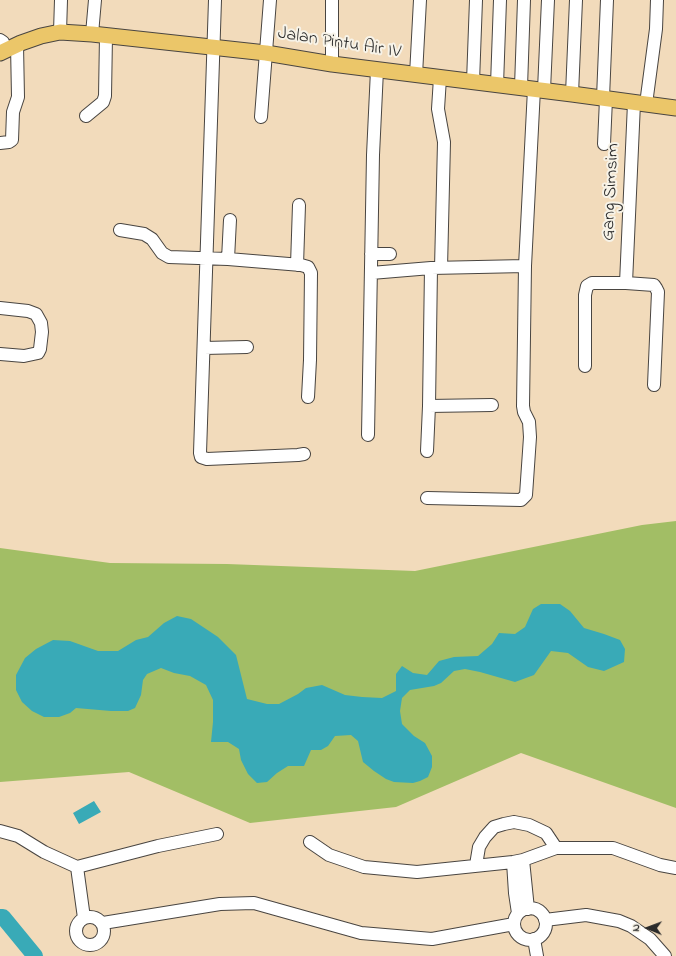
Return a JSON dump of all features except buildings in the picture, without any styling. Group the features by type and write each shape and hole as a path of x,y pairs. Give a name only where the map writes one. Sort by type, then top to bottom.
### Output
{"main road":[{"name":"Jalan Pintu Air IV","path":"6,47 41,36 60,32 99,35 266,53 332,64 676,108"}],"street":[{"path":"60,32 61,0"},
{"path":"86,116 103,102 105,96 95,0"},
{"path":"215,0 205,258 204,348 200,447 201,457 290,456 304,454"},
{"path":"261,117 270,0"},
{"path":"332,0 332,64"},
{"path":"416,75 420,0"},
{"path":"473,82 476,0"},
{"path":"497,84 500,0"},
{"path":"524,0 533,89"},
{"path":"427,498 521,500 526,495 530,437 529,422 523,406 525,266 533,89 548,0"},
{"path":"572,94 576,0"},
{"path":"604,144 607,0"},
{"name":"Gang Simsim","path":"626,283 640,103 656,29 658,0"},
{"path":"0,143 9,142 12,139 13,112 18,97 6,47"},
{"path":"368,436 371,254 377,70"},
{"path":"427,451 444,142 438,109 440,78"},
{"path":"297,265 299,205"},
{"path":"228,259 230,220"},
{"path":"120,230 144,234 152,239 162,253 169,257 228,259 308,267 310,273 310,360 308,397"},
{"path":"371,254 390,254"},
{"path":"371,273 436,268 525,266"},
{"path":"584,366 585,295 587,286 592,283 654,285 658,292 654,385"},
{"path":"0,308 28,310 36,314 41,322 42,332 40,349 38,353 24,356 0,354"},
{"path":"204,348 247,347"},
{"path":"429,406 492,405"},
{"path":"476,865 479,847 494,828 504,824 514,822 529,825 546,834 556,848"},
{"path":"0,831 18,836 44,852 77,867 158,846 217,834"},
{"path":"310,842 329,855 364,867 417,872 518,861 556,848 613,848 660,865 676,868"},
{"path":"103,923 220,904 254,904 361,933 432,939 520,915 537,910 545,920 545,923 544,931 538,938 534,939 528,940 517,934 520,915 518,861"},
{"path":"77,867 84,918"},
{"path":"545,920 586,914 619,921 631,926 650,939 665,956"},
{"path":"88,916 97,918 103,923 105,930 103,938 94,950 78,937 76,928 84,918 88,916"},
{"path":"534,939 537,956"}],"green space":[{"path":"676,521 676,808 521,753 396,807 250,823 129,772 0,782 0,548 110,563 227,564 415,571 642,525"}],"water":[{"path":"541,604 560,604 570,611 584,628 620,640 625,649 624,662 604,671 588,667 568,653 551,651 534,675 515,682 465,669 454,671 441,683 434,686 410,690 402,698 400,711 402,724 414,736 425,743 432,756 432,767 428,777 413,783 394,782 386,779 374,771 363,762 358,741 351,735 335,736 328,746 321,750 311,750 304,766 288,766 267,782 257,783 248,774 241,760 239,749 228,742 211,742 213,700 206,685 190,676 174,673 161,668 147,674 143,680 141,695 135,708 128,711 76,708 70,713 59,717 44,717 32,711 22,702 16,690 16,675 25,658 36,649 53,640 70,641 98,651 118,651 136,640 148,637 164,623 177,616 191,619 218,637 236,655 247,699 267,704 279,704 306,688 322,685 345,695 382,698 396,691 396,674 402,666 413,673 427,675 439,661 454,657 478,656 492,644 499,633 515,634 525,627 533,609"},
{"path":"94,801 101,812 79,824 73,813"}],"waterway":[{"path":"0,917 3,917 35,956"}]}
